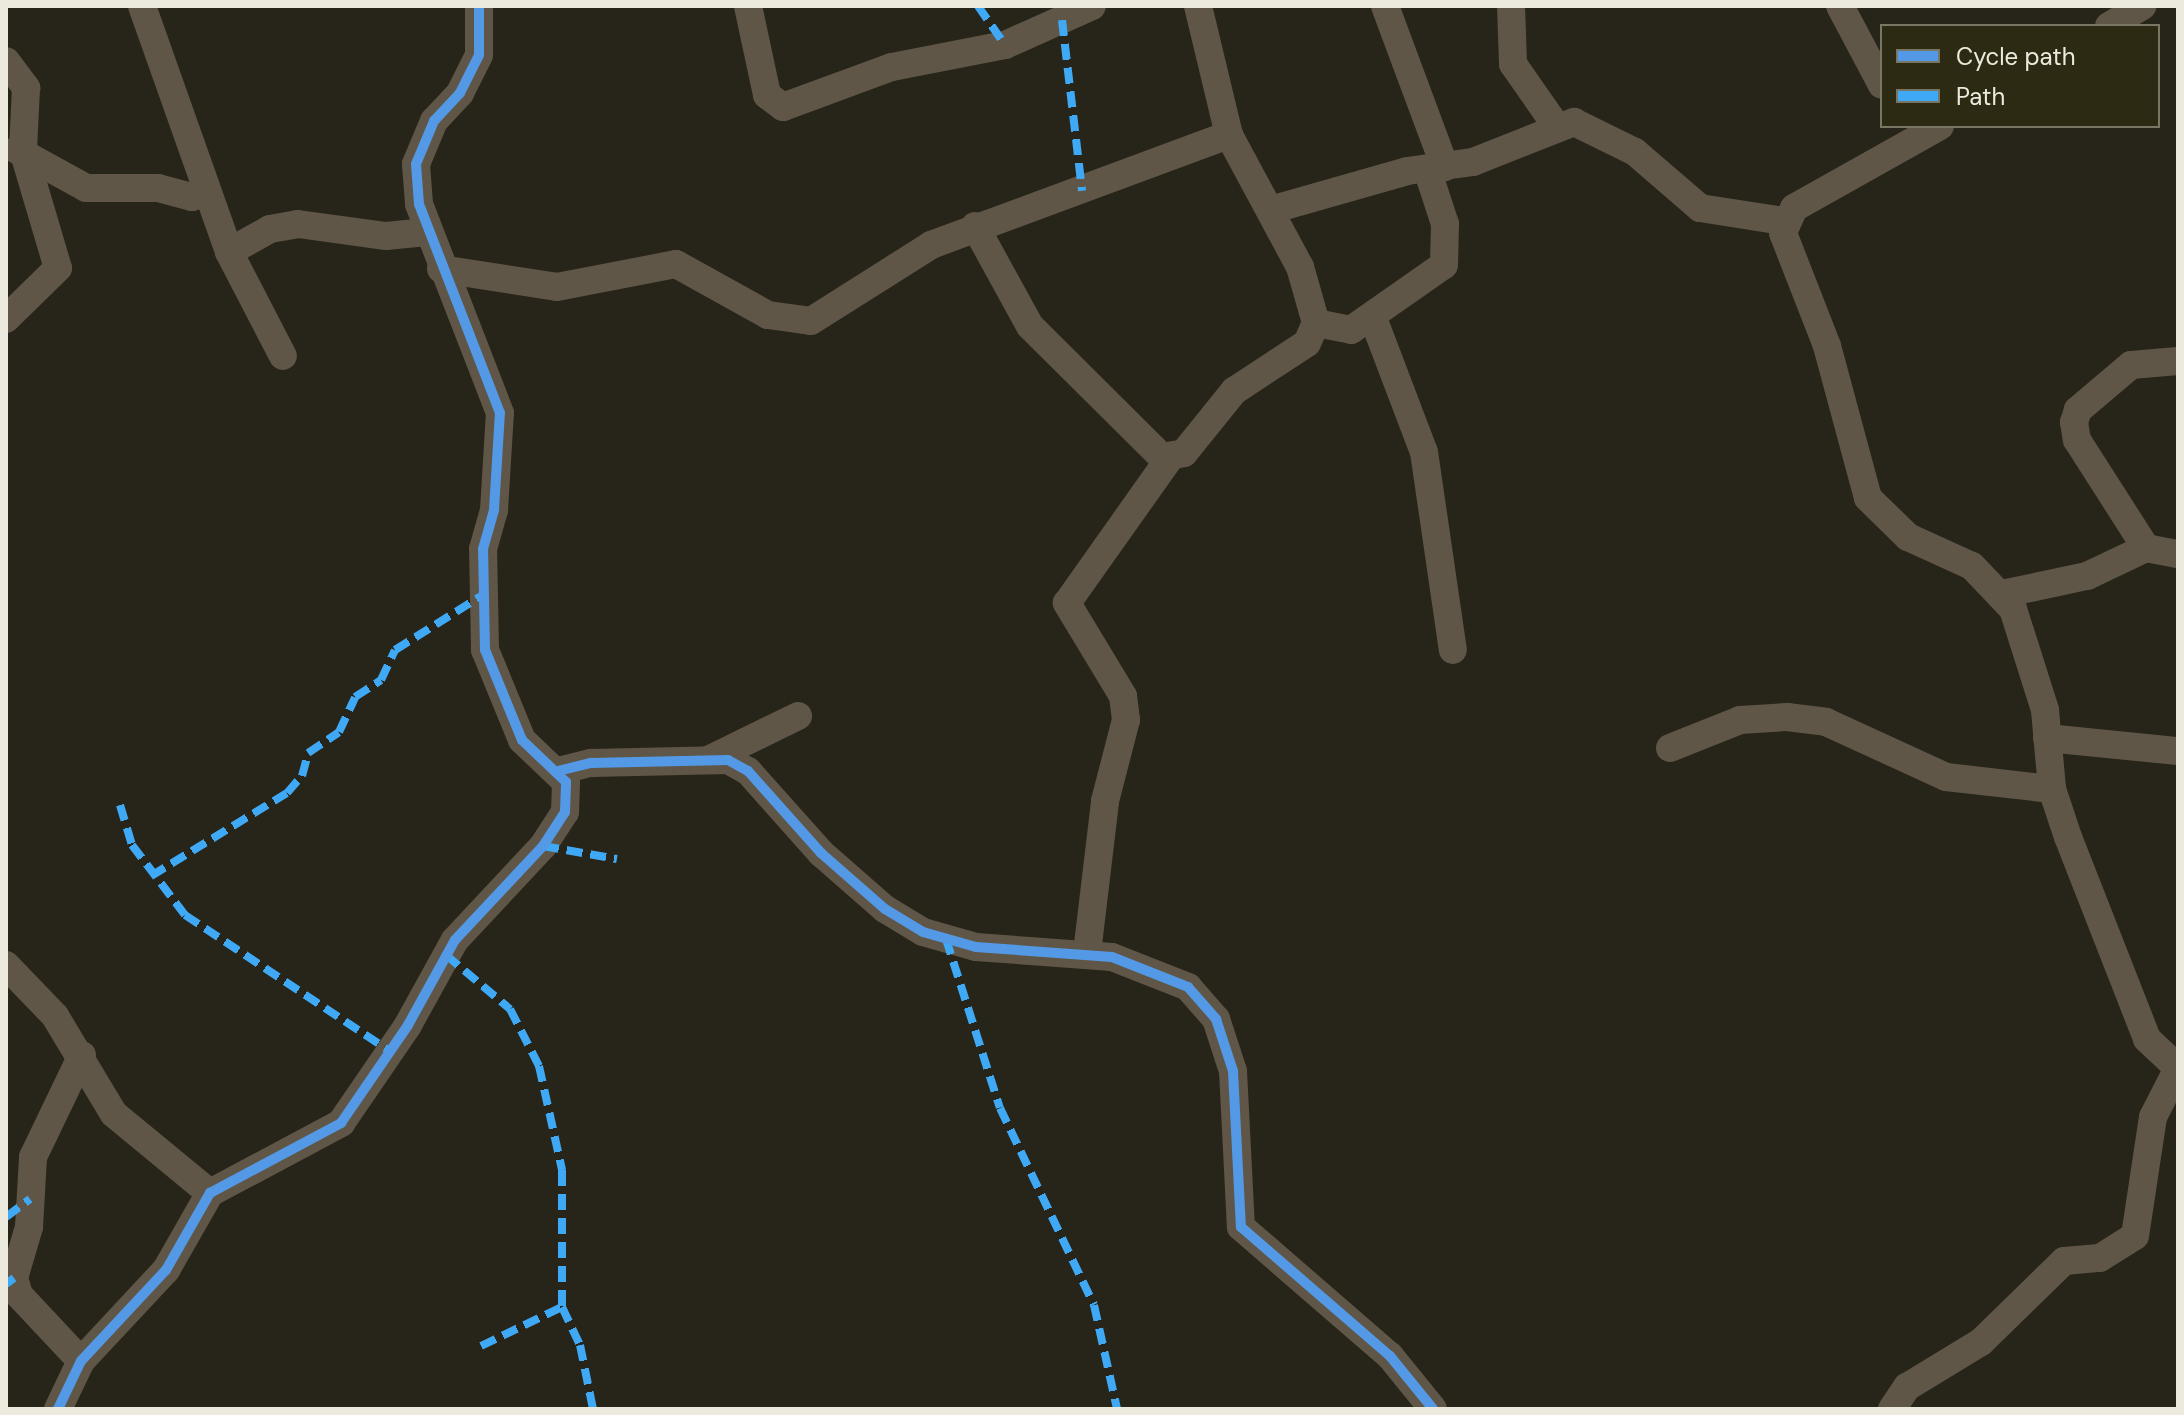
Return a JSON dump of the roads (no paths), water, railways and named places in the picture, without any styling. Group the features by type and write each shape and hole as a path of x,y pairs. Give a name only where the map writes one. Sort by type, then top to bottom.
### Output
{"street":[{"path":"142,6 229,252 283,356"},
{"path":"65,1406 81,1361 166,1270 210,1193 341,1123 408,1025 455,940 543,846 565,812 569,796 558,771 510,721 485,650 482,565 498,476 500,413 484,357 441,269 427,232 416,164 434,121 460,93 479,55 479,6"},
{"path":"748,6 767,95 783,107 892,67 1005,45 1092,6"},
{"path":"1087,953 1105,801 1126,720 1123,696 1067,603 1169,459 1184,453 1234,391 1307,343 1316,323 1274,209 1229,135 1198,6"},
{"path":"1316,323 1339,333 1373,318 1444,265 1445,224 1436,168 1385,6"},
{"path":"1511,6 1513,64 1557,127"},
{"path":"1840,6 1880,81"},
{"path":"2112,24 2142,6"},
{"path":"6,61 29,101 14,150 58,268 6,319"},
{"path":"1274,209 1436,168 1574,122 1606,132 1710,212 1783,221 1909,132 1930,128"},
{"path":"441,269 557,287 676,264 793,323 811,321 975,226 1229,135"},
{"path":"14,150 86,188 158,188 192,197 207,191"},
{"path":"1783,221 1868,498 1908,537 1972,566 2002,594 2030,653 2047,738 2052,789 2147,1039 2178,1068 2153,1117 2135,1236 2100,1258 2064,1261 1981,1342 1907,1387 1892,1409"},
{"path":"229,252 270,229 298,224 386,236 427,232"},
{"path":"975,226 1030,326 1169,459"},
{"path":"1373,318 1424,452 1453,650"},
{"path":"2146,548 2077,440 2074,422 2078,410 2131,365 2178,361"},
{"path":"2002,594 2087,576 2146,548 2178,554"},
{"path":"558,771 710,759 798,716"},
{"path":"1670,748 1740,720 1787,717 1826,722 1946,777 2052,789"},
{"path":"2047,738 2178,751"},
{"path":"710,759 748,771 821,853 885,909 923,932 976,947 1087,953 1139,966 1200,998 1216,1019 1233,1071 1241,1227 1390,1356 1433,1409"},
{"path":"6,965 82,1055 114,1114 210,1193"},
{"path":"81,1361 19,1295 14,1278 29,1227 33,1157 82,1055"}]}
